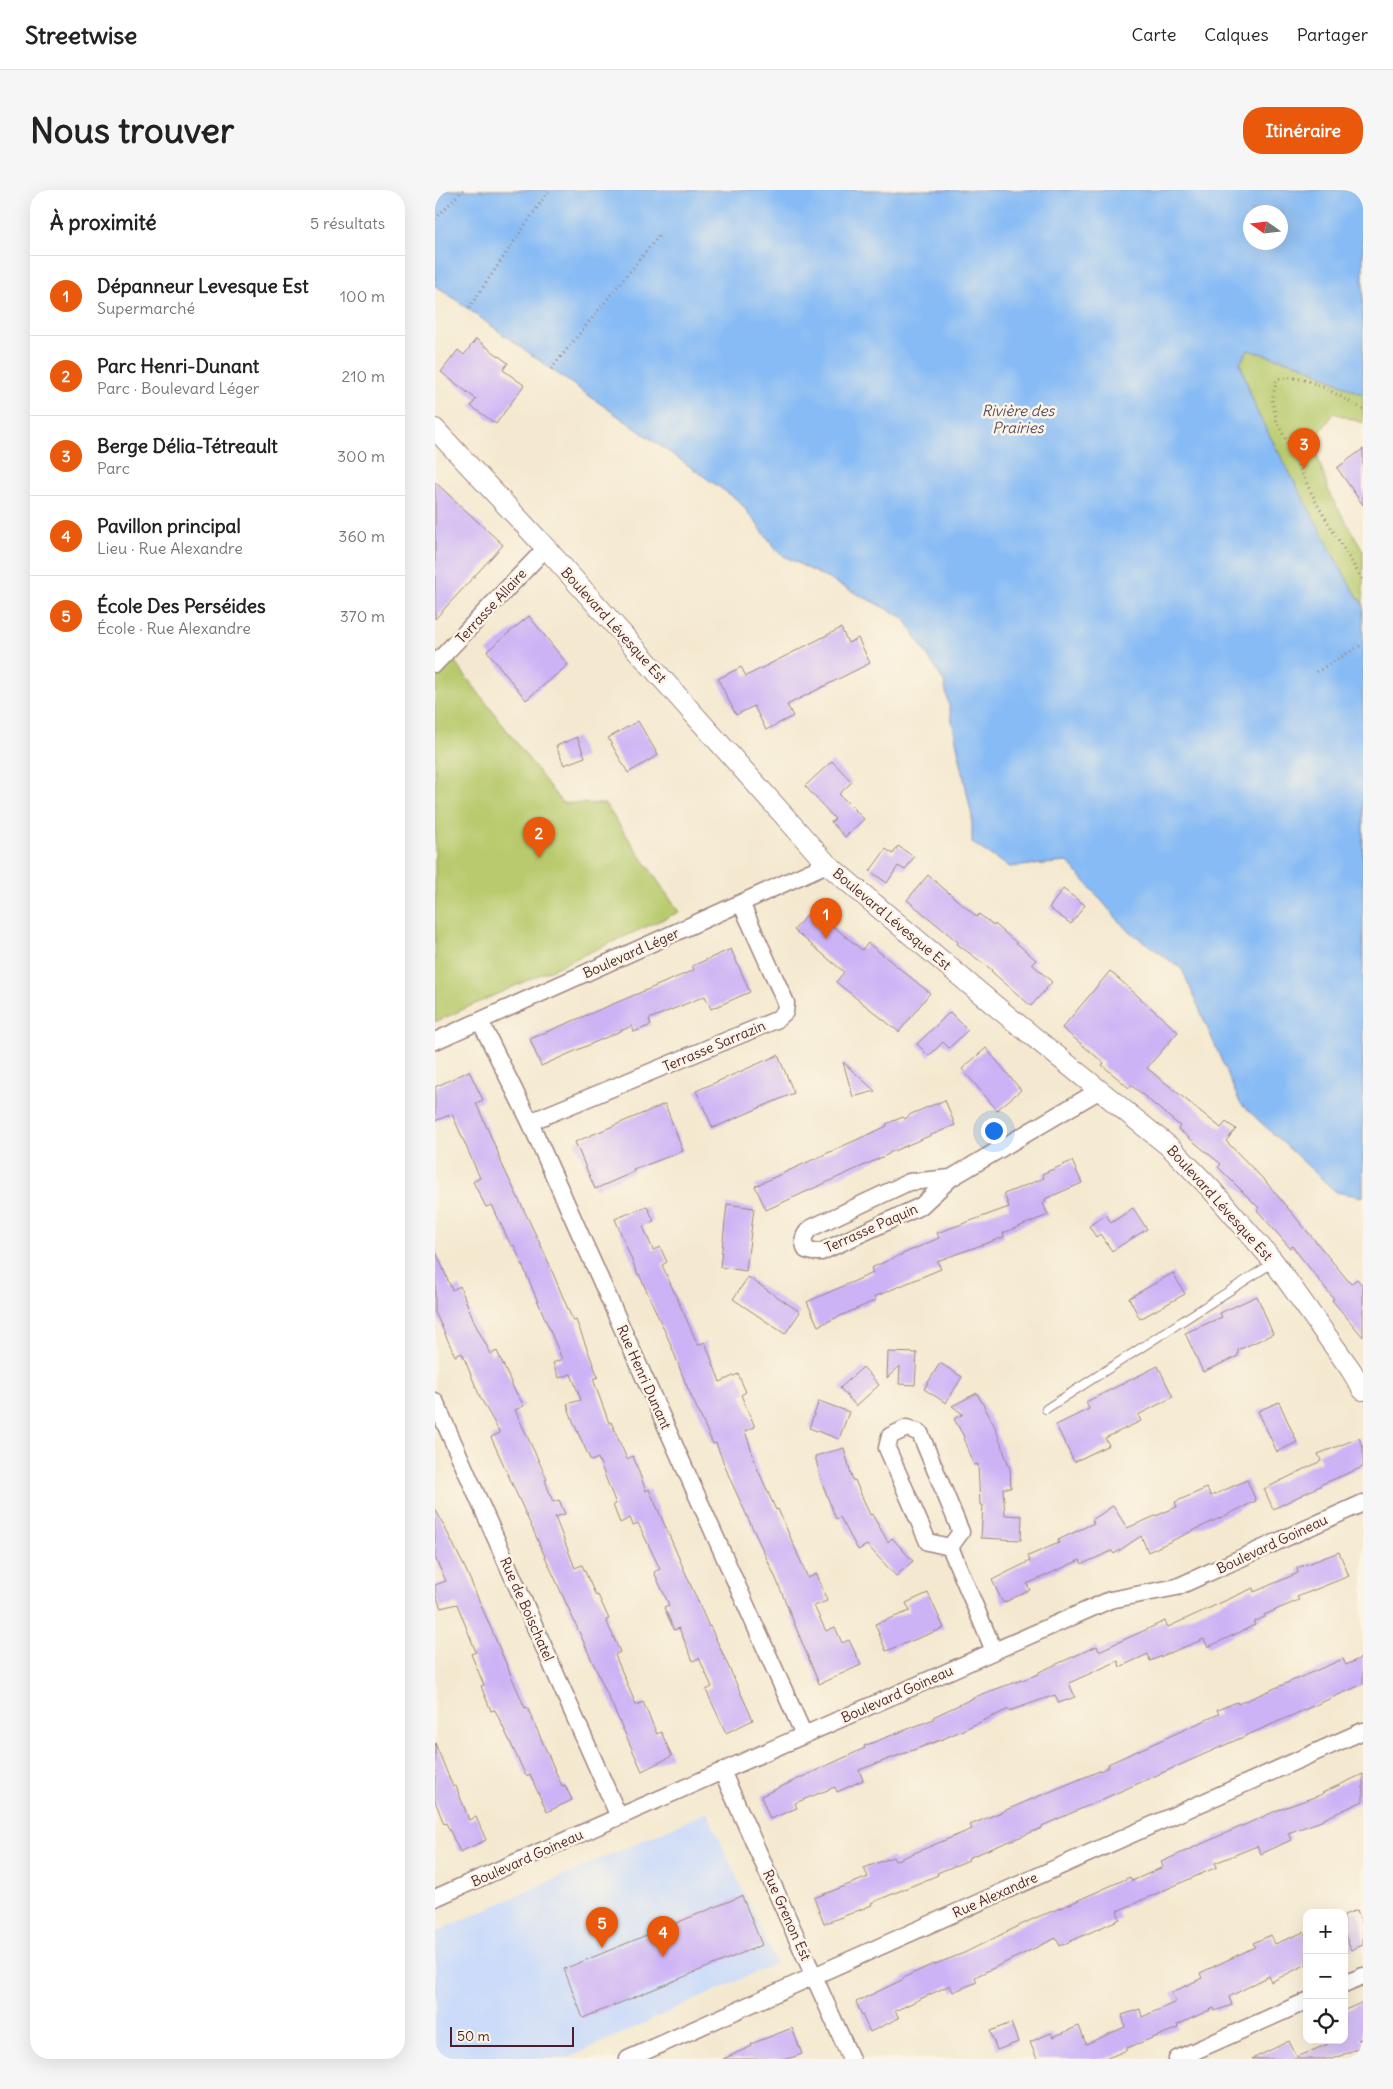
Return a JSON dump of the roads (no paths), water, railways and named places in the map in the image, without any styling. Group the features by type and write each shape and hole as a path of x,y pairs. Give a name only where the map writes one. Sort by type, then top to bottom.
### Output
{"street":[{"name":"Boulevard Lévesque Est","path":"435,429 546,548 827,864 993,1004 1171,1148 1211,1189 1274,1262 1351,1370 1363,1390"},
{"name":"Terrasse Allaire","path":"435,664 546,548"},
{"name":"Boulevard Léger","path":"435,1042 827,864"},
{"name":"Terrasse Sarrazin","path":"530,1122 776,1020 785,1012 786,1003 741,903"},
{"name":"Rue Henri Dunant","path":"480,1021 530,1122 804,1735"},
{"name":"Terrasse Paquin","path":"951,1178 909,1182 811,1228 805,1234 803,1242 806,1250 821,1252 921,1206 951,1178 1100,1090"},
{"name":"Rue de Boischatel","path":"435,1402 619,1817"},
{"path":"907,1428 920,1433 961,1532 950,1547 929,1542 887,1448 889,1436 907,1428"},
{"name":"Boulevard Goineau","path":"436,1895 722,1772 1110,1600 1177,1587 1363,1502"},
{"path":"950,1547 994,1651"},
{"name":"Rue Alexandre","path":"628,2059 1363,1731"},
{"name":"Rue Grenon Est","path":"722,1772 851,2059"},
{"path":"1348,1982 1363,1976"},
{"path":"1177,2059 1303,2003"}],"lane":[{"path":"1045,1409 1274,1262"}],"water":[{"name":"Rivière des Prairies","path":"435,190 1363,190 1363,395 1302,365 1248,350 1240,363 1257,412 1348,582 1363,605 1363,1197 1336,1192 1240,1103 1182,969 1126,929 1068,862 1009,867 972,843 972,817 944,682 904,618 780,554 739,501 435,286"}],"place":[{"name":"Berge Délia-Tétreault","path":"1304,469"},
{"name":"Parc Henri-Dunant","path":"539,858"},
{"name":"Dépanneur Levesque Est","path":"826,939"},
{"name":"École Des Perséides","path":"602,1948"},
{"name":"Pavillon principal","path":"663,1957"}]}
